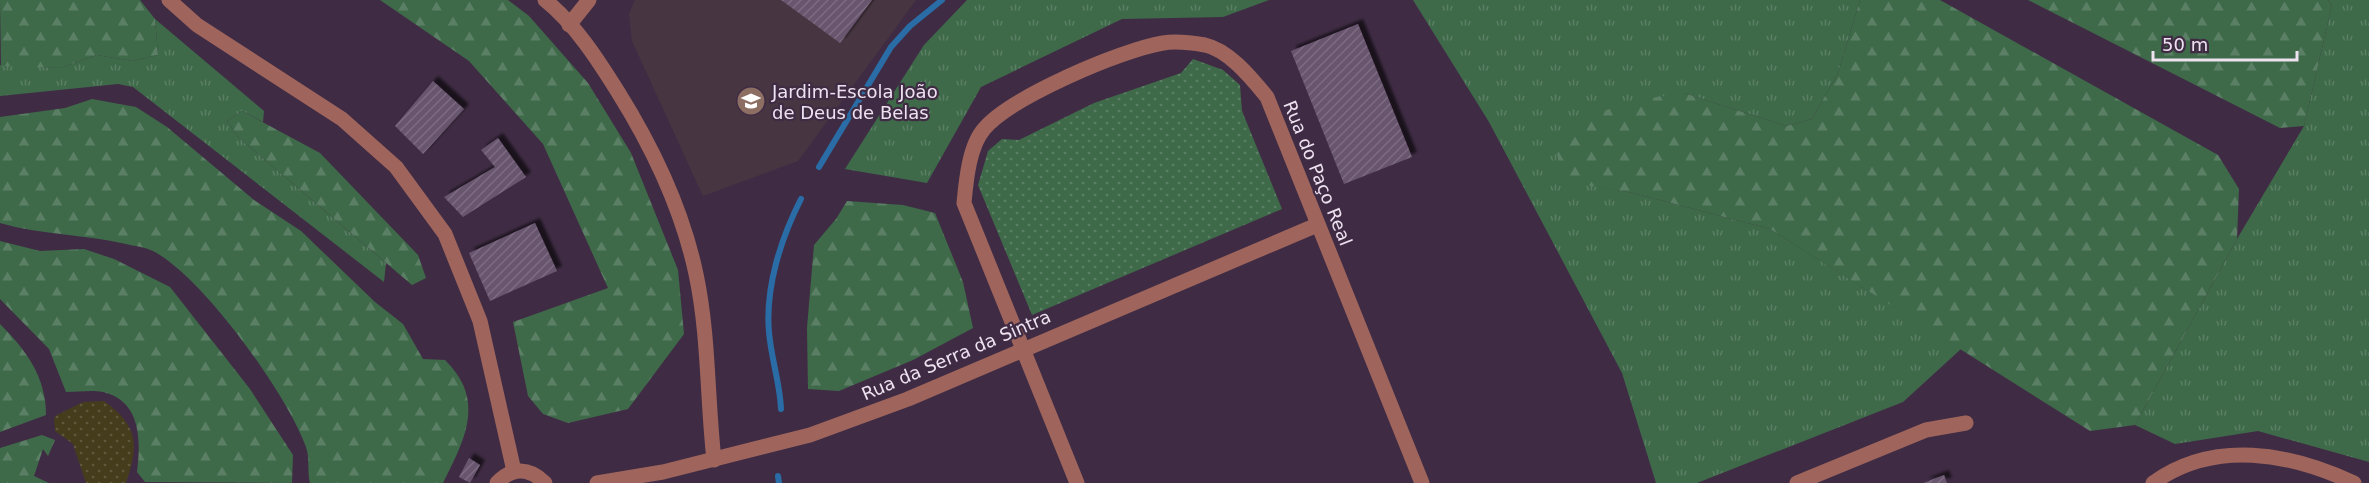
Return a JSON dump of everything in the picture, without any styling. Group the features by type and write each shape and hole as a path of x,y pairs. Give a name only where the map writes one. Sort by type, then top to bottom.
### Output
{"street":[{"path":"169,0 197,25 342,119 396,167 445,234 480,321 514,471"},
{"path":"545,0 600,62 648,140 678,209 696,274 704,330 714,460"},
{"path":"569,25 589,0"},
{"name":"Rua do Paço Real","path":"1077,483 1021,350 964,204 968,169 983,130 1025,98 1099,63 1164,43 1207,45 1243,68 1267,97 1422,483"},
{"name":"Rua da Serra da Sintra","path":"597,483 714,460 810,435 908,399 1317,225"},
{"path":"1797,483 1926,430 1966,423"},
{"path":"2153,483 2166,473 2199,460 2242,453 2280,458 2325,469 2354,483"},
{"path":"497,483 504,475 525,470 536,475 544,483"}],"shaded area":[{"name":"Jardim-Escola João de Deus de Belas","path":"635,0 916,0 798,161 703,196 632,41 629,14"}],"green space":[{"path":"0,0 140,0 155,19 158,55 132,61 97,55 61,68 1,66"},
{"path":"380,0 508,0 529,16 588,83 631,153 678,270 684,334 628,409 568,423 543,414 528,396 513,322 608,288 543,144 469,61"},
{"path":"967,0 1269,0 1223,17 1122,19 981,87 927,183 845,169 924,45"},
{"path":"1413,0 1860,0 1838,73 1812,119 1786,126 1684,93 1562,180 1633,193 1770,229 1961,349 1903,402 1697,483 1656,483 1622,373 1489,122"},
{"path":"1860,0 1940,0 2218,155 2239,189 2237,239 2135,425 2090,431 1770,229 1633,193 1562,181 1554,136 1581,119 1632,101 1684,93 1786,126 1812,119 1838,73"},
{"path":"2028,0 2328,0 2332,5 2304,126 2280,128"},
{"path":"2328,0 2369,0 2369,462 2258,431 2175,444 2135,425 2237,239 2304,126 2332,5"},
{"path":"155,19 264,111 263,122 242,111 227,121 237,136 386,263 384,282 133,87 118,84 0,96 0,65 61,68 97,55 132,61 158,55"},
{"path":"1193,59 1223,70 1240,85 1242,111 1282,209 1032,315 978,185 988,151 1002,139 1019,140 1094,103 1181,73"},
{"path":"92,99 136,107 167,127 254,200 301,231 375,302 403,324 423,359 445,360 458,375 465,390 468,420 458,451 443,483 310,483 306,447 281,398 241,338 218,310 173,264 153,251 143,248 0,223 0,117 65,108"},
{"path":"242,111 320,153 418,255 426,278 412,285 237,136 227,121"},
{"path":"847,201 903,205 935,213 963,282 973,328 913,360 839,391 808,389 807,328 814,245 836,219"},
{"path":"0,241 40,251 84,249 114,259 170,287 250,389 293,455 292,483 145,482 137,472 139,447 136,423 125,404 116,397 103,392 66,392 49,349 0,299"},
{"path":"0,324 33,365 42,388 46,415 0,432"},
{"path":"42,435 55,440 48,456 43,449 34,476 49,483 0,483 0,448"}],"sand":[{"path":"104,401 124,419 133,437 133,458 126,483 86,483 73,444 55,431 54,418 57,415 83,402"}],"building":[{"path":"781,0 872,0 840,43"},
{"path":"1358,24 1412,157 1344,184 1291,51"},
{"path":"433,81 464,109 423,154 395,126"},
{"path":"498,138 526,177 463,217 444,197 495,167 481,150"},
{"path":"535,223 557,271 490,301 469,253"},
{"path":"469,458 480,465 470,483 459,477"},
{"path":"1944,475 1947,483 1923,483"}],"waterway":[{"path":"819,167 891,47 910,26 942,0"},
{"path":"781,409 768,315 776,264 787,230 801,199"},
{"path":"778,476 779,483"}],"place":[{"name":"Jardim-Escola João de Deus de Belas","path":"751,101"}]}
